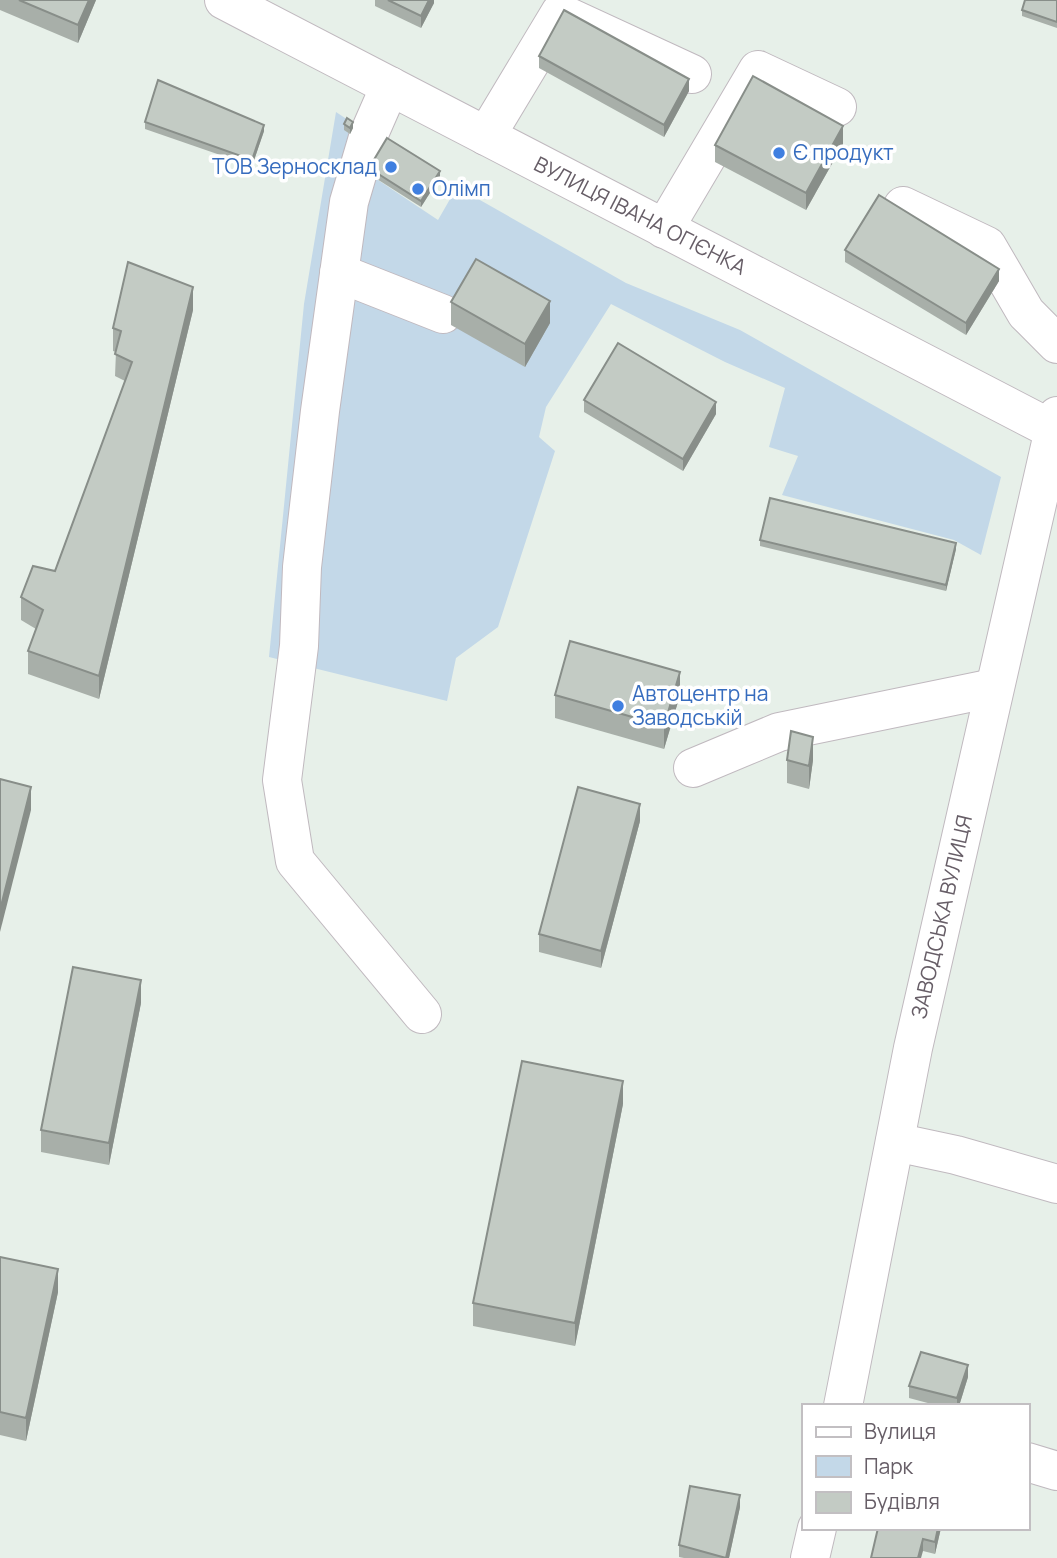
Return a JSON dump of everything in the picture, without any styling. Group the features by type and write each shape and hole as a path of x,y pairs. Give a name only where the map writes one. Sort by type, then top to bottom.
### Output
{"street":[{"name":"ВУЛИЦЯ ІВАНА ОГІЄНКА","path":"224,0 664,229 1056,426"},
{"path":"486,136 560,13 692,74"},
{"path":"664,229 758,70 837,107"},
{"path":"390,86 369,134 349,202 302,567 299,646 282,780 295,861 422,1014"},
{"path":"903,206 987,246 1026,313 1057,344"},
{"path":"339,273 443,314"},
{"name":"ЗАВОДСЬКА ВУЛИЦЯ","path":"843,1404 895,1142 993,688 1056,426"},
{"path":"693,768 779,732 993,688"},
{"path":"895,1142 957,1154 1057,1184"},
{"path":"1029,1463 1057,1471"},
{"path":"810,1558 817,1530"}],"green space":[{"path":"336,112 369,134 369,174 438,220 457,187 626,283 740,330 1001,477 981,555 954,540 782,495 798,456 769,447 785,388 725,362 611,304 546,407 539,437 555,451 498,627 456,658 447,701 269,657 304,304"}],"building":[{"path":"19,0 89,0 78,25"},
{"path":"388,0 429,0 421,16"},
{"path":"1025,0 1057,0 1057,22 1022,10"},
{"path":"564,10 689,79 664,125 539,56"},
{"name":"Є продукт","path":"753,76 843,126 806,193 715,145"},
{"path":"158,80 264,125 252,160 145,122"},
{"path":"347,118 353,122 350,128 344,124"},
{"path":"387,138 440,171 421,201 369,168"},
{"path":"879,195 999,269 966,323 845,250"},
{"path":"476,259 550,301 525,344 451,302"},
{"path":"128,262 193,287 99,676 28,651 43,610 21,597 33,566 55,571 132,362 115,354 121,331 113,328"},
{"path":"618,343 716,402 683,459 584,400"},
{"path":"770,498 956,543 946,585 760,540"},
{"path":"570,641 680,672 664,726 555,695"},
{"path":"791,731 813,737 809,766 787,760"},
{"path":"0,779 31,787 0,910"},
{"path":"578,787 640,804 601,951 539,934"},
{"path":"73,967 141,980 109,1143 41,1130"},
{"path":"522,1061 623,1081 575,1323 473,1303"},
{"path":"0,1257 58,1269 26,1418 0,1412"},
{"path":"921,1352 968,1365 957,1398 909,1386"},
{"path":"690,1486 740,1495 726,1558 679,1545"},
{"path":"878,1530 938,1530 935,1542 923,1539 918,1558 871,1558"}],"place":[{"name":"Є продукт","path":"779,153"},
{"name":"ТОВ Зерносклад","path":"391,167"},
{"name":"Олімп","path":"418,189"},
{"name":"Автоцентр на Заводській","path":"618,706"}]}
